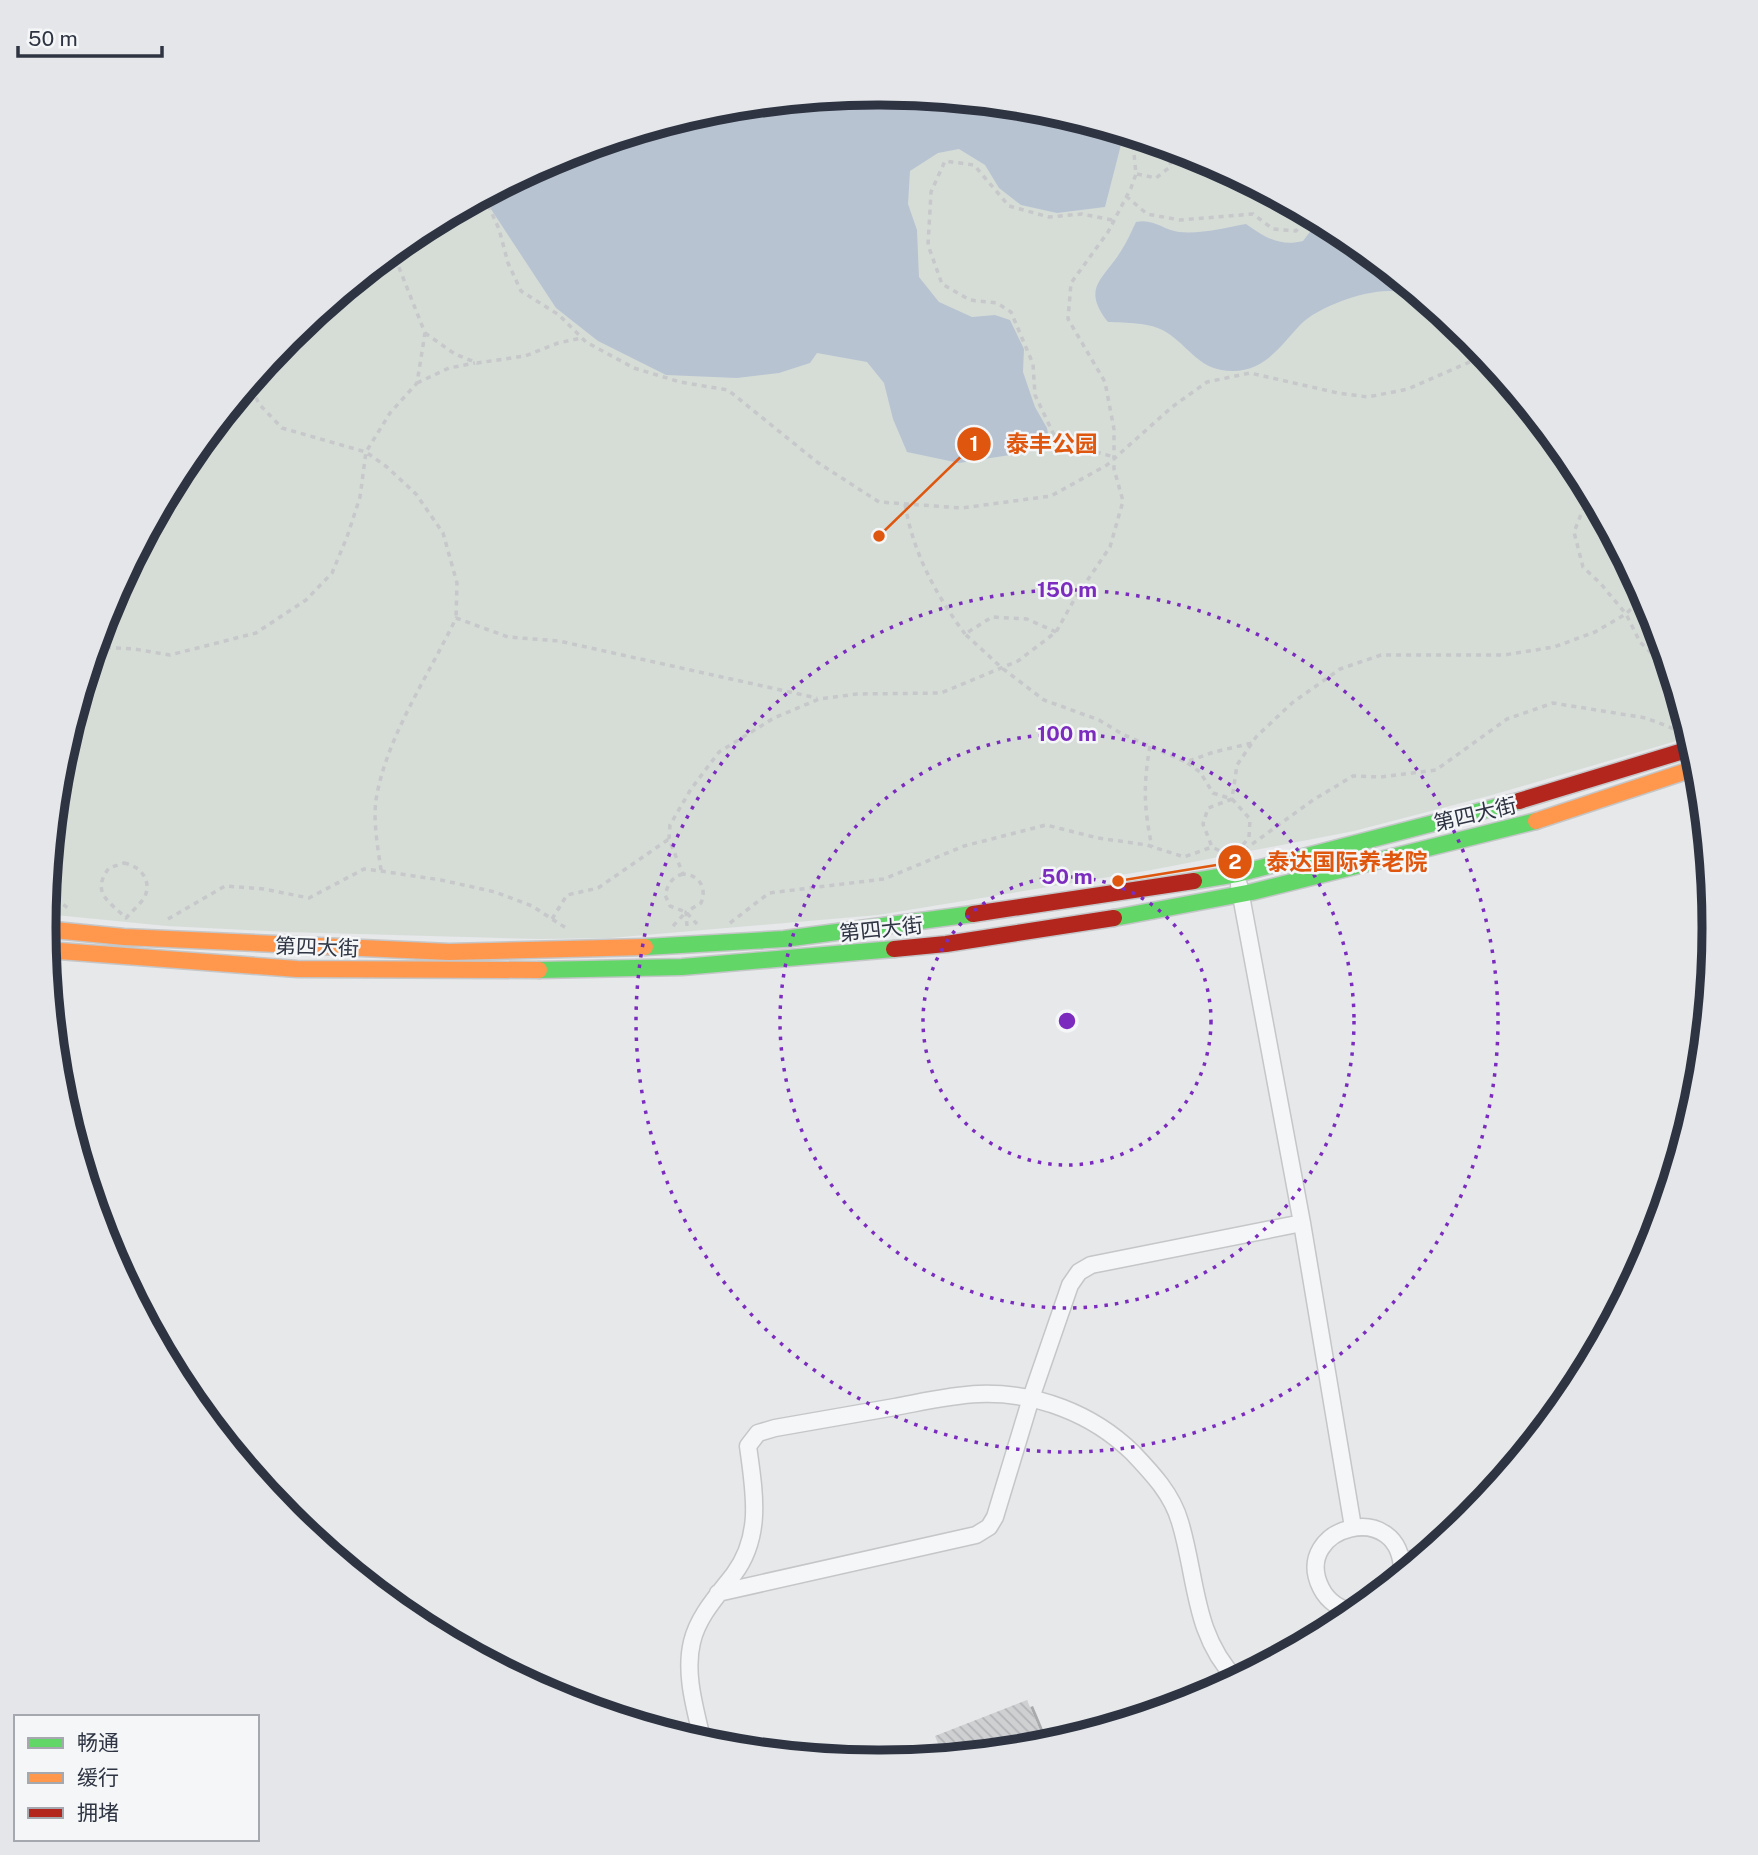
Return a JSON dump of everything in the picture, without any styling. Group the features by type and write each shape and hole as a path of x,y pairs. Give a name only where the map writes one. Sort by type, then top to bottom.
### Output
{"street":[{"name":"第四大街","path":"56,930 124,937 449,952 689,946 785,939 903,925 1237,874 1545,793 1681,744"},
{"name":"第四大街","path":"57,951 297,969 461,971 682,967 946,944 1075,925 1241,894 1545,819 1687,772"},
{"path":"1237,874 1302,1223 1353,1527"},
{"path":"718,1593 976,1535 989,1527 995,1517 1031,1398 1070,1285 1079,1272 1091,1265 1302,1223"},
{"path":"701,1731 689,1666 692,1641 718,1593 748,1553 755,1501 748,1446 758,1433 978,1394 1031,1398 1076,1413 1109,1432 1141,1462 1173,1503 1181,1523 1206,1634 1218,1657 1230,1672"},
{"path":"1342,1608 1327,1597 1316,1572 1318,1556 1327,1541 1340,1531 1353,1527 1371,1528 1386,1535 1396,1547 1401,1563"}],"path":[{"path":"683,874 669,839 670,825 691,789 719,752 774,718 819,699 857,694 941,693 1017,662 1055,632 1110,547 1123,501 1114,469 1114,429 1105,382 1068,319 1071,283 1108,232 1136,174 1133,145"},
{"path":"1136,174 1156,177 1171,166 1169,157"},
{"path":"1112,220 1082,214 1049,217 1009,206 974,166 945,161 931,192 928,245 942,284 970,300 997,303 1011,312 1033,365 1035,395 1054,435 1082,448 1114,457"},
{"path":"1126,197 1147,214 1180,220 1253,214 1273,229 1296,231 1302,222"},
{"path":"488,204 520,291 559,315 582,338 634,368 680,382 728,390 817,462 879,502 962,508 1051,496 1107,465 1172,407 1207,382 1250,373 1368,397 1408,389 1475,360"},
{"path":"397,261 425,333 417,383"},
{"path":"425,333 455,354 477,363"},
{"path":"106,648 170,655 256,633 306,600 332,573 360,497 366,452 390,413 417,383 449,368 525,356 558,343 582,338"},
{"path":"254,392 259,404 282,428 366,452 416,494 443,533 457,583 456,618 415,694 384,769 375,802 381,871"},
{"path":"905,504 909,526 923,562 941,601 965,634 1002,668 1044,700 1099,720 1186,762 1200,772 1213,793 1233,799 1250,819 1249,837 1233,858"},
{"path":"1586,506 1574,532 1583,567 1626,614 1640,642 1656,657"},
{"path":"1233,799 1237,765 1252,743 1292,703 1340,669 1381,655 1504,655 1555,647 1595,632 1626,614 1635,604"},
{"path":"965,634 992,617 1027,619 1055,632"},
{"path":"456,618 508,637 559,641 819,699"},
{"path":"1233,858 1313,800 1353,776 1381,777 1436,771 1507,719 1553,703 1646,718 1679,735"},
{"path":"1186,762 1252,743"},
{"path":"1150,746 1145,776 1145,814 1152,847"},
{"path":"1233,799 1208,808 1203,824 1212,846 1233,858"},
{"path":"727,925 769,893 884,879 964,846 1046,825 1098,838 1152,847 1184,857 1212,846"},
{"path":"552,919 567,895 598,888 669,839"},
{"path":"124,863 139,868 144,874 147,887 142,901 126,918 108,903 101,890 101,882 109,869 124,863"},
{"path":"163,921 225,886 264,889 309,898 364,869 441,880 495,892 532,906 567,929"},
{"path":"671,929 686,912 701,904 704,891 701,882 692,874 683,874 672,880 665,895 670,906 686,912 700,928"},
{"path":"57,900 74,912"},
{"path":"686,912 689,946"},
{"path":"113,917 138,919"}],"shaded area":[{"path":"825,106 933,106 1040,120 1144,148 1194,167 1243,189 1336,243 1422,309 1461,346 1532,426 1563,470 1617,563 1639,613 1658,663 1680,740 1492,795 1354,831 1151,870 878,915 610,938 539,939 167,926 56,915 63,820 84,714 119,613 166,516 226,426 260,385 336,309 422,243 468,215 515,189 614,148 718,120 772,112"}],"water":[{"path":"879,105 933,106 1040,120 1122,142 1105,207 1057,213 1021,205 999,188 985,165 959,149 938,153 910,171 908,204 917,230 919,277 939,302 972,317 995,315 1010,320 1024,349 1023,372 1035,407 1047,428 1050,444 1022,453 959,463 907,452 893,419 884,383 867,362 817,353 810,363 779,373 737,378 666,375 598,341 556,308 488,204 564,167 614,148 718,120 825,106"},
{"path":"1136,222 1153,223 1179,232 1246,224 1266,237 1280,242 1303,241 1312,229 1403,293 1380,291 1343,301 1301,324 1263,362 1244,370 1233,371 1221,370 1203,363 1175,338 1153,326 1108,322 1096,301 1096,292 1102,277 1123,248"}],"building":[{"path":"1027,1700 1041,1733 940,1748 935,1736"}],"traffic: fast":[{"path":"1194,881 1237,874 1519,801"},
{"path":"1114,918 1252,892 1536,821"},
{"path":"645,947 784,939 973,914"},
{"path":"539,970 682,967 894,949"}],"traffic: slow":[{"path":"1536,821 1687,771"},
{"path":"56,930 124,937 449,952 645,947"},
{"path":"57,951 297,969 539,970"}],"traffic: jam":[{"path":"1519,801 1682,751"},
{"path":"973,914 1194,881"},
{"path":"894,949 946,944 1114,918"}],"place":[{"name":"泰丰公园","path":"879,536"},
{"name":"泰达国际养老院","path":"1118,881"}]}
